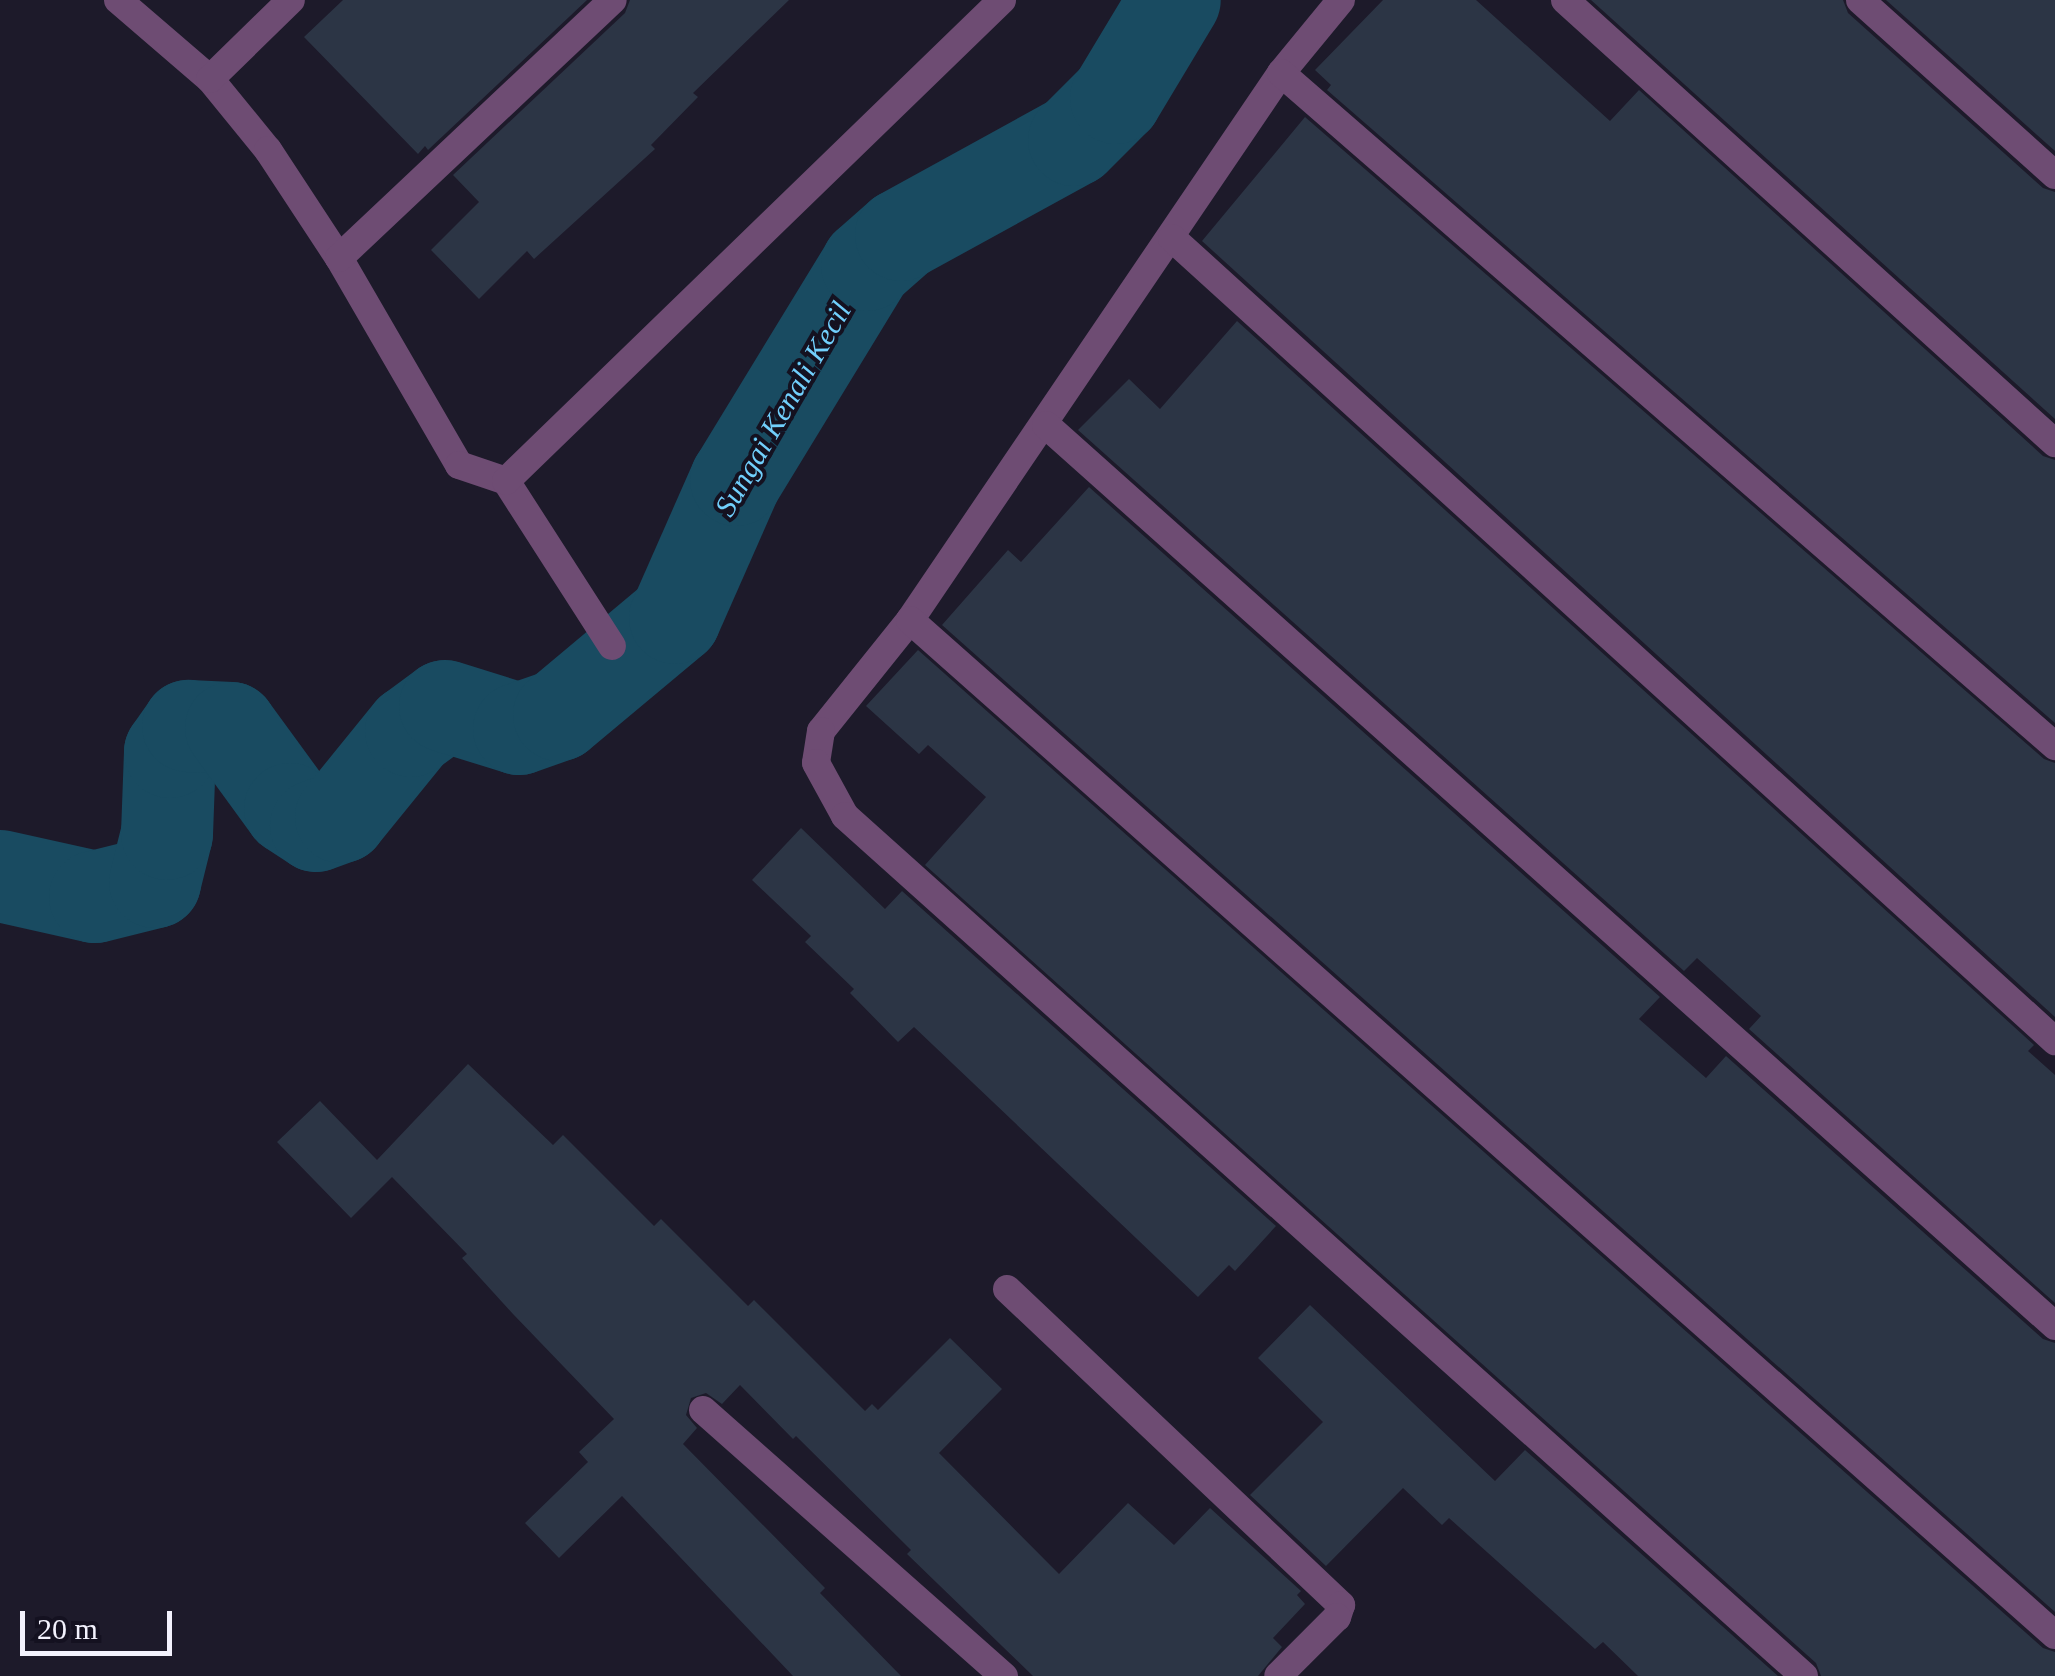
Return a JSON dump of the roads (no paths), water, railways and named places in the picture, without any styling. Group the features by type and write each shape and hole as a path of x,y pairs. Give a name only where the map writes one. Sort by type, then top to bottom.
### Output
{"street":[{"path":"118,0 210,79 268,150 340,258 459,465 506,481 612,646"},
{"path":"210,79 291,0"},
{"path":"340,258 612,0"},
{"path":"506,481 1002,0"},
{"path":"1341,0 1281,73 910,620 821,731 816,763 845,816 1804,1676"},
{"path":"1565,0 2055,443"},
{"path":"1860,0 2055,175"},
{"path":"1281,73 2055,746"},
{"path":"1172,238 2055,1041"},
{"path":"1046,424 2055,1326"},
{"path":"910,620 2055,1635"},
{"path":"1007,1290 1341,1605 1337,1617 1278,1676"},
{"path":"702,1410 981,1666 1004,1676"}],"waterway":[{"name":"Sungai Kenali Kecil","path":"0,876 95,897 155,882 167,834 170,752 188,726 231,728 290,809 316,826 341,817 411,731 445,706 519,729 559,715 675,618 736,480 867,265 901,235 1074,140 1116,98 1175,0"}]}
